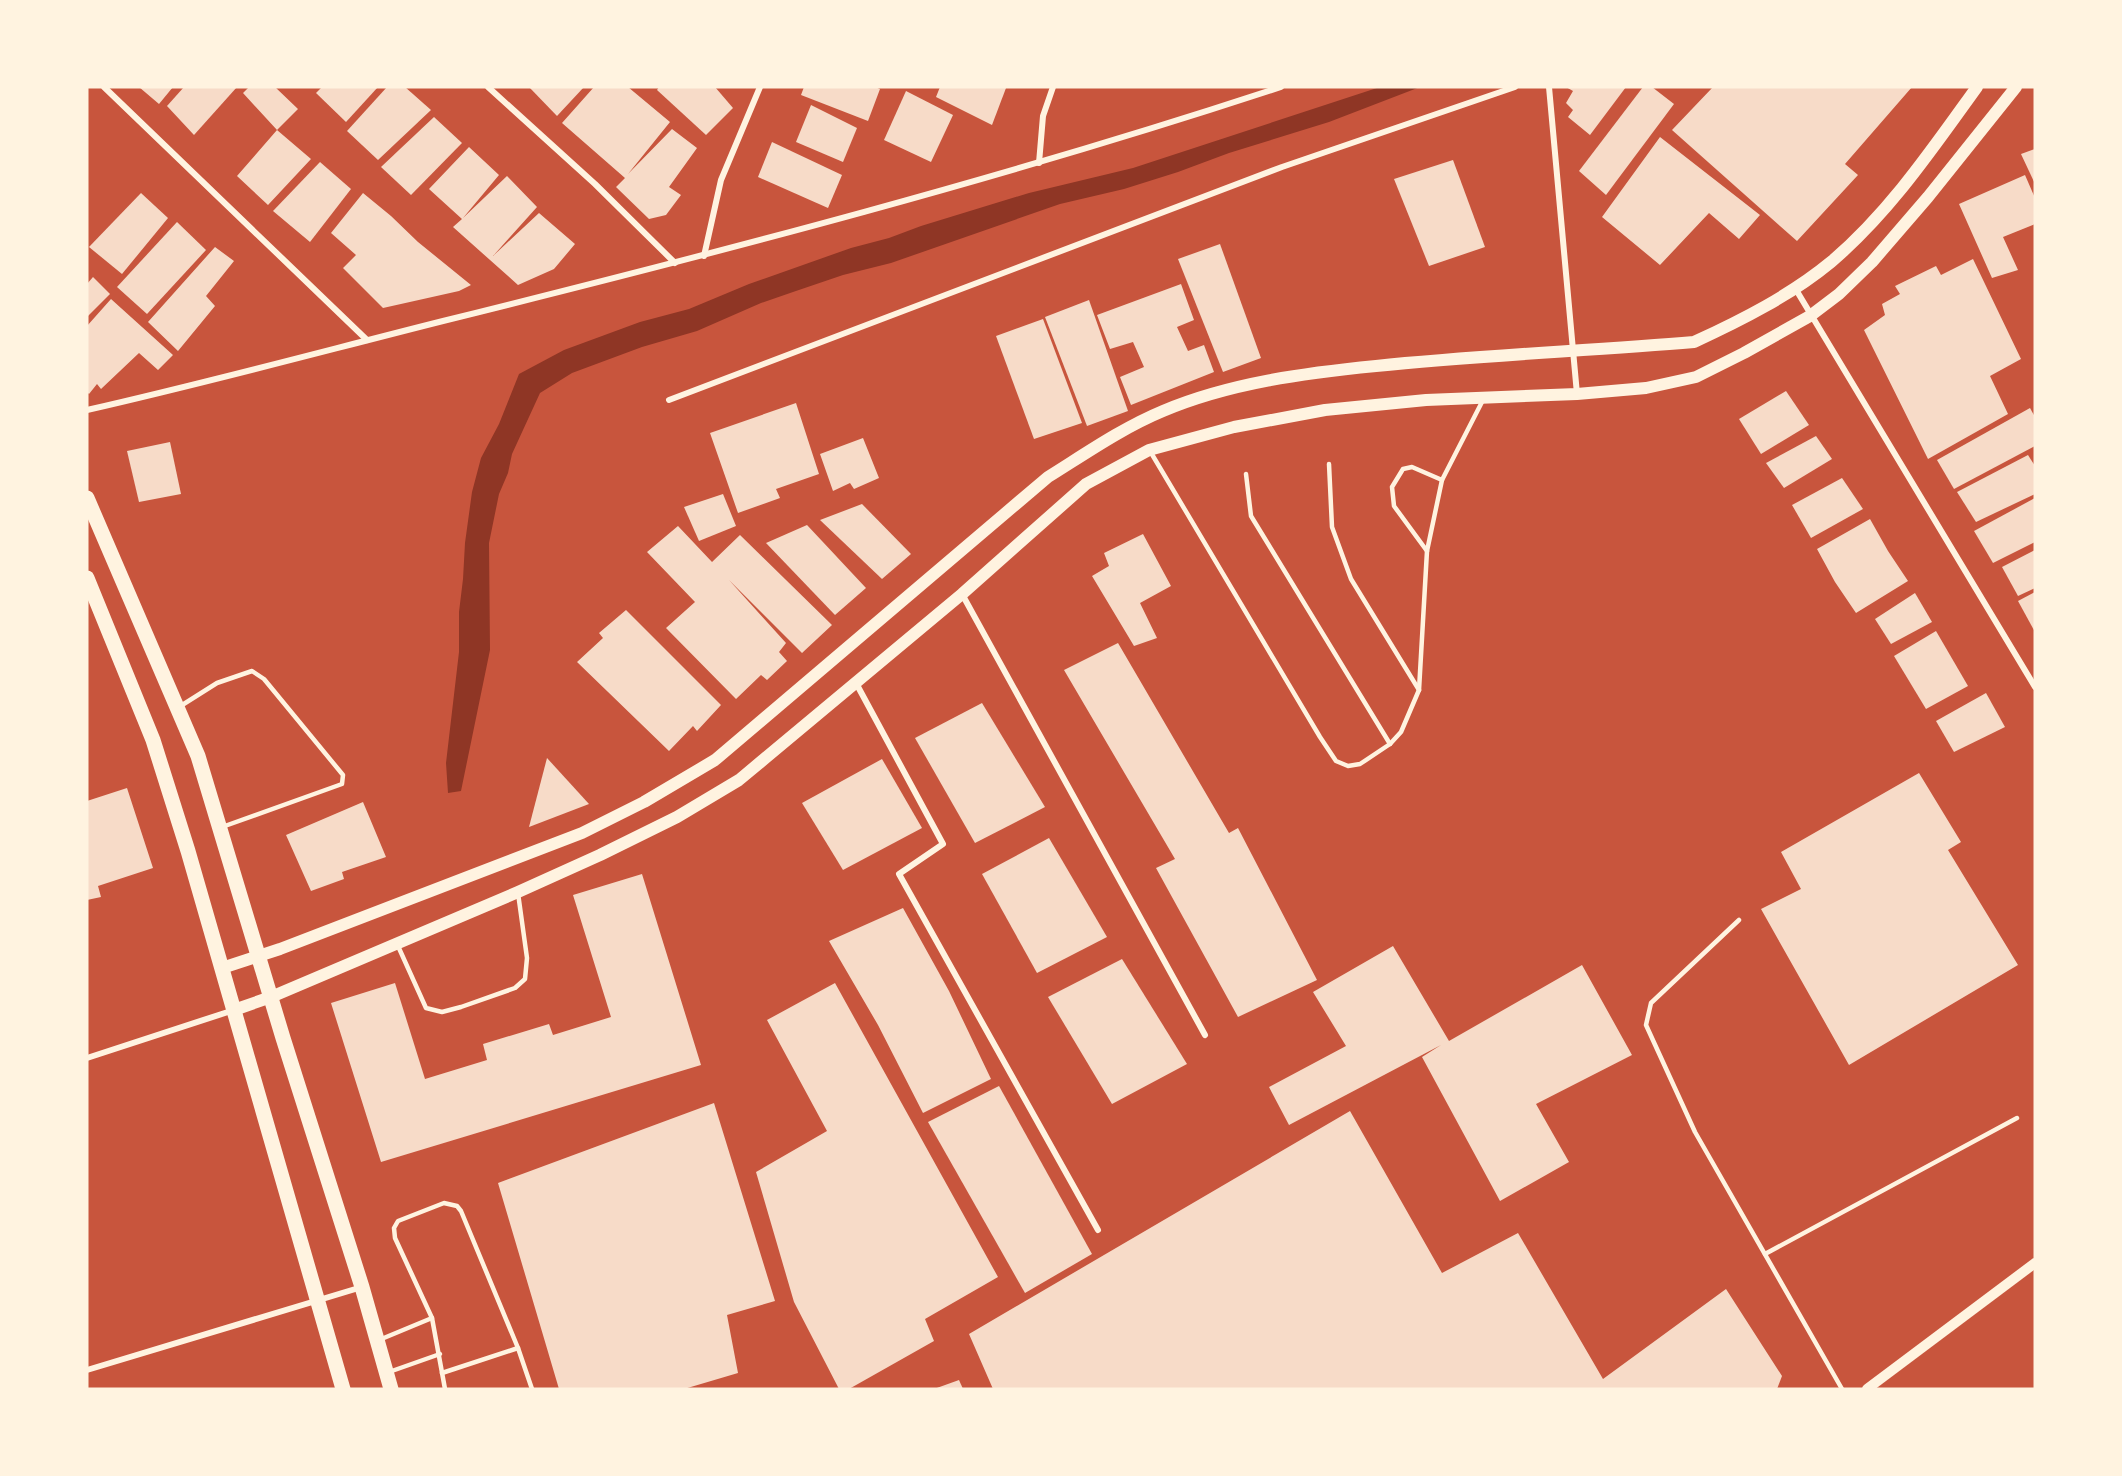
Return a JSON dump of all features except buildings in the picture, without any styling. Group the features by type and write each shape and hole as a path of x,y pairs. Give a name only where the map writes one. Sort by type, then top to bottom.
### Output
{"main road":[{"path":"222,968 280,949 582,833 644,802 716,760 1048,477 1109,439 1163,411 1226,390 1298,374 1439,359 1694,342 1733,324 1795,288 1831,261 1872,222 1935,146 1977,87"},
{"path":"234,1010 397,944 600,855 677,817 739,780 962,594 1086,484 1149,450 1233,427 1325,410 1426,400 1646,388 1696,377 1744,353 1810,316 1839,294 1872,262 1928,197 2016,87"},
{"path":"87,498 198,756 283,1038 362,1287 391,1389"},
{"path":"87,578 153,740 222,968 316,1302 343,1389"}],"street":[{"path":"104,87 367,340"},
{"path":"488,87 595,184 675,263"},
{"path":"704,256 721,180 760,87"},
{"path":"1040,163 1043,116 1053,87"},
{"path":"87,410 704,256 1040,163 1281,87"},
{"path":"669,400 1282,167 1515,87"},
{"path":"1549,87 1577,393"},
{"path":"1795,288 2035,687"},
{"path":"962,594 1205,1035"},
{"path":"856,682 943,844 899,874 1098,1230"},
{"path":"87,1058 234,1010"},
{"path":"1867,1389 2035,1263"},
{"path":"87,1370 362,1287"}],"lane":[{"path":"1149,450 1336,761 1348,766 1360,764 1390,744 1401,732 1419,690 1427,551 1442,480 1484,397"},
{"path":"1329,464 1332,527 1351,579 1419,690"},
{"path":"1427,551 1394,506 1392,487 1403,469 1412,467 1442,480"},
{"path":"1246,474 1251,516 1390,744"},
{"path":"177,708 217,683 252,671 271,688 343,775 342,784 219,828"},
{"path":"397,944 426,1008 442,1012 515,988 525,979 527,958 518,892"},
{"path":"1739,920 1651,1003 1646,1025 1695,1132 1842,1389"},
{"path":"1765,1254 2017,1118"},
{"path":"446,1389 432,1318 395,1238 394,1228 398,1221 444,1203 451,1203 461,1211 518,1348 532,1389"},
{"path":"377,1341 432,1318"},
{"path":"442,1373 518,1348"},
{"path":"386,1373 440,1354"}],"shaded area":[{"path":"1380,87 1420,87 1329,122 1229,153 1178,172 1124,189 1060,204 891,263 843,275 761,303 697,331 642,347 572,373 540,393 512,454 508,473 499,494 489,543 490,650 461,791 448,793 446,763 459,652 459,612 472,492 481,458 499,424 519,374 564,350 640,322 689,309 749,284 851,248 1029,193 1133,168"}]}
